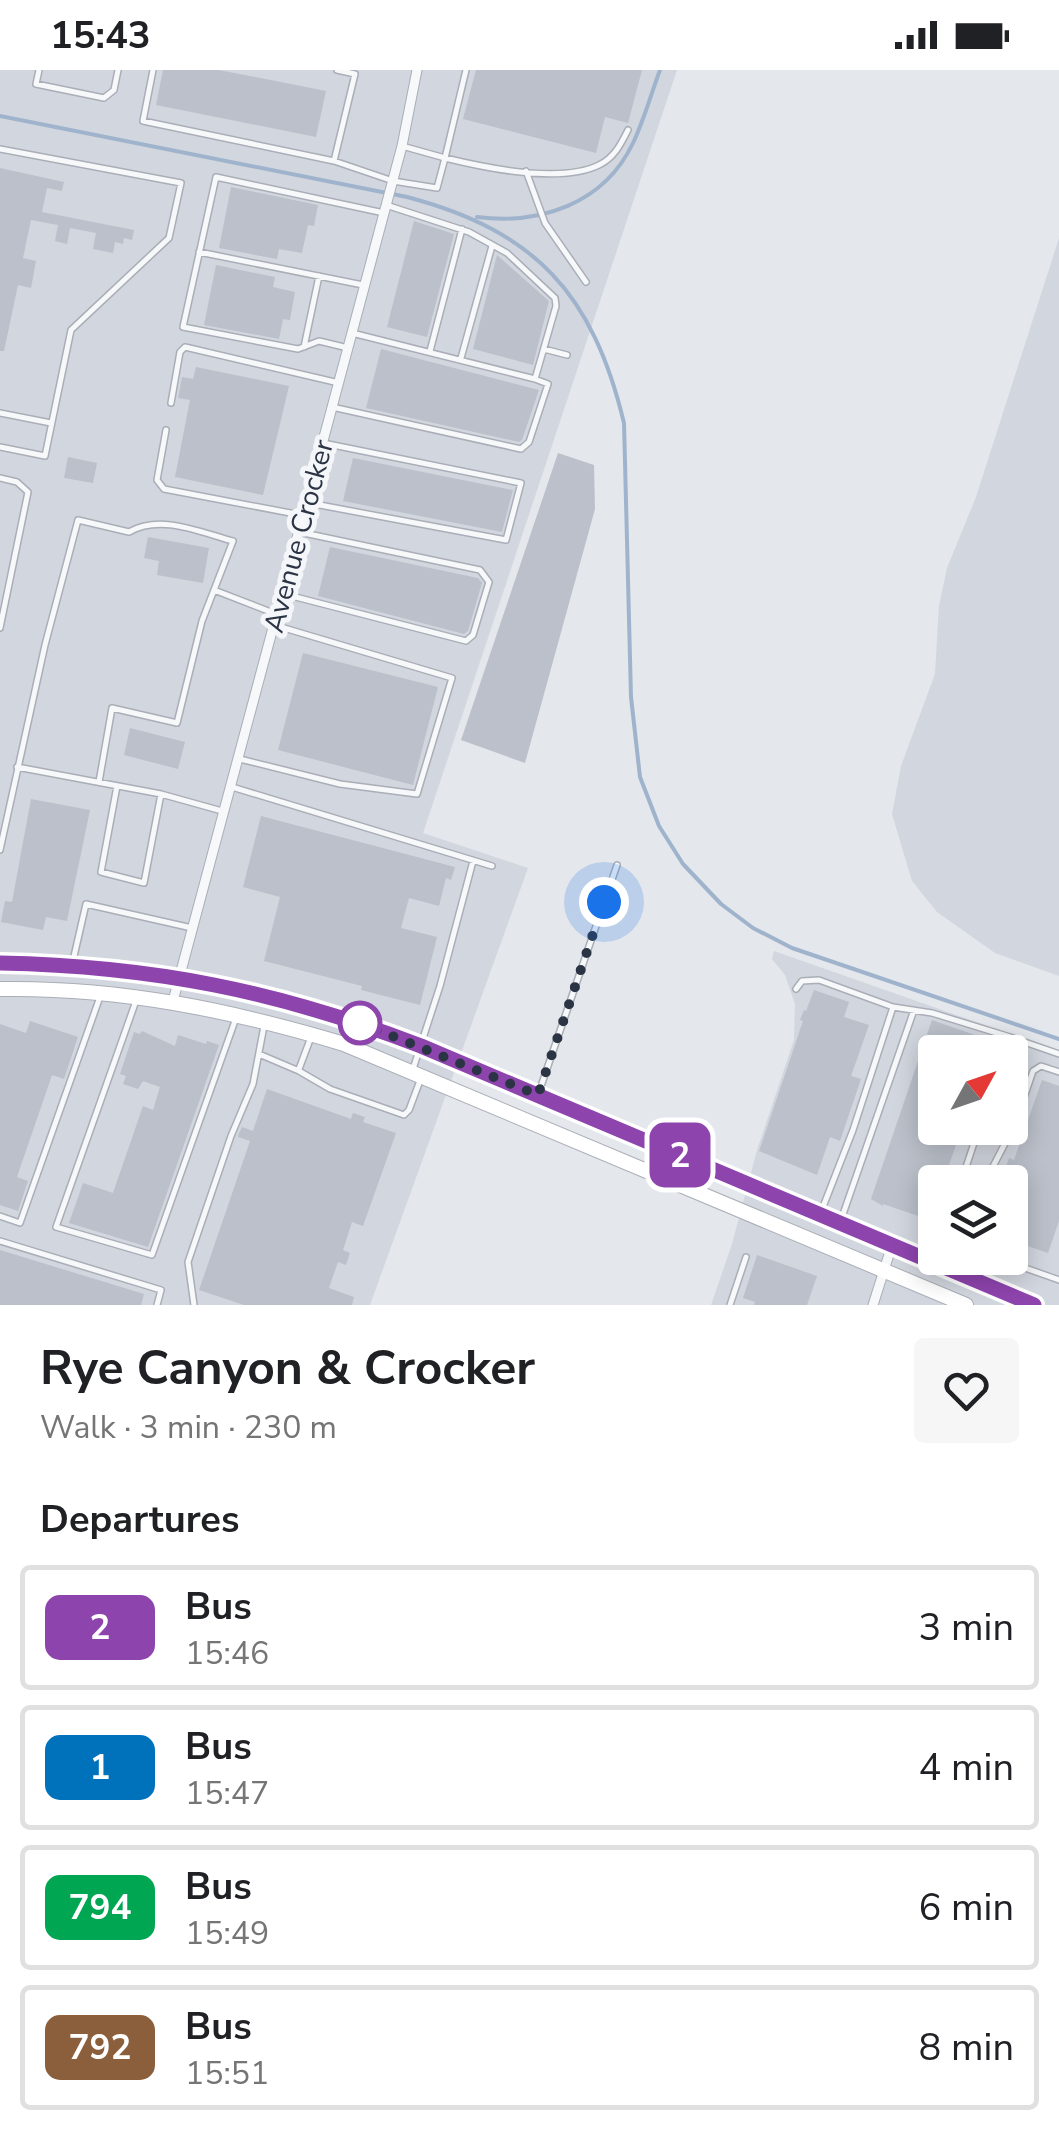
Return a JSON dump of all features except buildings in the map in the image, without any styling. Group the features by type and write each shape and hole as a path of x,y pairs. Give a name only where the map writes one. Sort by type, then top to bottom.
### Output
{"main road":[{"path":"0,963 72,965 179,977 308,1006 421,1046 918,1253"},
{"path":"0,990 138,995 312,1034 417,1073 966,1305"},
{"path":"964,1275 1034,1305"}],"street":[{"name":"Avenue Crocker","path":"172,1001 402,146 417,70"},
{"path":"873,1305 892,1245"}],"lane":[{"path":"40,70 36,84 104,98 114,90 118,70"},
{"path":"153,70 143,120 334,160 392,180 436,188 466,70"},
{"path":"334,160 356,72 337,70"},
{"path":"402,146 484,167 557,173 600,165 619,149 628,130"},
{"path":"0,149 181,184 169,238 72,330 44,456 0,448"},
{"path":"526,170 543,219 586,282"},
{"path":"348,348 319,341 298,350 183,327 216,177 385,209 462,229 492,244 555,298 535,379"},
{"path":"430,351 462,229"},
{"path":"461,358 492,244"},
{"path":"199,252 365,286"},
{"path":"304,348 319,276"},
{"path":"332,408 521,449 528,442 548,384 461,358 352,333"},
{"path":"171,403 184,348 339,382"},
{"path":"544,349 567,355"},
{"path":"0,413 52,423"},
{"path":"166,430 157,480 164,489 304,516"},
{"path":"307,503 506,540 521,484 323,443"},
{"path":"0,478 17,482 28,492 0,628"},
{"path":"0,850 44,645 78,520 129,532 145,523 165,523 232,541 202,621 177,722 112,708 98,782"},
{"path":"283,594 466,640 472,635 489,582 480,570 299,532"},
{"path":"214,590 277,614"},
{"path":"237,758 340,784 417,794 452,678 274,625"},
{"path":"17,767 161,794 222,811"},
{"path":"117,786 101,872 144,882 161,794"},
{"path":"229,786 492,866"},
{"path":"259,1054 299,1070 330,1090 404,1115 409,1110 421,1046 473,860"},
{"path":"538,1095 617,865"},
{"path":"72,965 86,904 192,928"},
{"path":"796,989 802,981 819,980 893,1007 1003,1035"},
{"path":"0,1216 20,1223 102,992"},
{"path":"138,995 56,1227 152,1256 236,1015"},
{"path":"820,1214 853,1130 893,1007"},
{"path":"840,1223 914,1010"},
{"path":"194,1305 188,1262 253,1084 264,1022"},
{"path":"299,1070 312,1034"},
{"path":"1028,1043 1059,1054"},
{"path":"994,1165 1016,1124 1033,1071 1041,1066 1059,1072"},
{"path":"0,1241 161,1290 156,1305"},
{"path":"730,1305 746,1256"},
{"path":"1028,1269 1059,1280"}],"shaded area":[{"path":"0,70 677,70 423,833 528,868 370,1305 0,1305"},
{"path":"1059,238 1059,976 995,953 937,912 912,881 892,814 901,766 935,674 939,606 947,568 976,497"},
{"path":"774,951 1013,1035 918,1035 918,1145 1028,1145 1028,1040 1059,1051 1059,1305 711,1305 794,1040 795,1004 785,975 772,959"}],"waterway":[{"path":"477,217 501,219 546,213 588,195 621,164 633,143 660,70"},
{"path":"0,116 407,197 452,211 524,249 552,274 576,304 595,338 624,423 631,697 640,777 659,826 683,864 721,904 753,928 792,948 1059,1039"}],"bus line":[{"name":"2","path":"0,963 62,964 179,977 342,1016 1034,1305"}],"route":[{"path":"360,1023 538,1095 604,902"}]}
